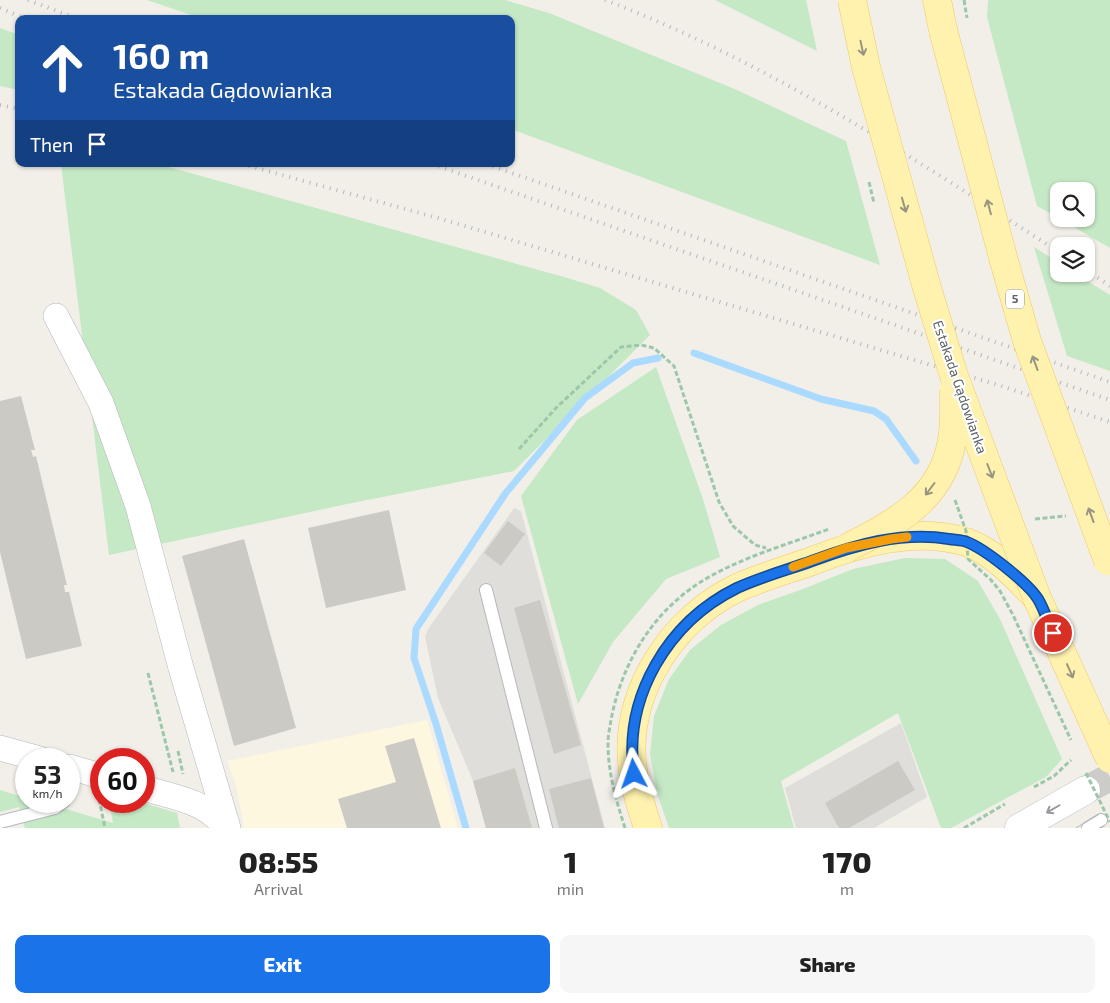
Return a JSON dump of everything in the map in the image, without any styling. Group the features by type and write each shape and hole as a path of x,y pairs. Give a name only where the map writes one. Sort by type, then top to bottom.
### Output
{"main road":[{"name":"Estakada Gądowianka","path":"852,0 866,67 954,376 1037,598 1110,759"},
{"name":"5","path":"936,0 1004,261 1027,341 1110,565"},
{"path":"943,30 945,0"},
{"path":"648,828 636,787 632,761 632,739 640,701 649,676 662,653 686,625 707,606 738,588 840,538 888,527 920,502 940,475 949,454 952,440 954,376"},
{"path":"840,538 891,539 929,536 966,530 1037,598"},
{"path":"1019,828 1085,779"}],"street":[{"path":"56,316 100,403 138,506 226,828"},
{"path":"0,748 15,752"},
{"path":"155,791 204,808 215,815 226,828"}],"lane":[{"path":"486,590 546,828"},
{"path":"0,822 36,813"},
{"path":"1088,828 1105,821"}],"path":[{"path":"519,449 556,408 621,347 641,345 654,348 674,366 719,502 733,526 755,545 777,551 786,550"},
{"path":"940,475 948,480 966,530 968,559 1000,591 1072,742"},
{"path":"1035,518 1070,516"},
{"path":"625,828 611,783 608,741 616,696 630,661 646,633 670,606 696,585 727,567 840,538"},
{"path":"148,673 180,799"},
{"path":"1029,790 1054,776 1071,760"},
{"path":"1085,779 1105,821"},
{"path":"964,828 1013,800"}],"shaded area":[{"path":"514,508 521,511 605,828 486,828 473,781 438,698 425,637 428,629"},
{"path":"427,720 458,828 244,828 236,785 227,761"},
{"path":"901,723 927,797 874,828 796,828 785,788"}],"green space":[{"path":"147,0 505,0 549,13 737,90 846,141 880,265 515,130 515,15 191,15"},
{"path":"715,0 806,0 817,51"},
{"path":"988,0 1110,0 1110,248 1095,239 1095,237 1091,237 1074,227 1095,227 1095,182 1050,182 1050,213 1037,206 987,17"},
{"path":"0,28 15,34 15,89 0,86"},
{"path":"61,167 169,167 564,277 600,288 636,310 650,335 514,471 347,504 109,555"},
{"path":"1034,247 1050,257 1050,282 1089,282 1110,295 1110,371 1067,356"},
{"path":"656,367 703,499 720,557 666,579 613,642 578,704 521,496 577,420"},
{"path":"905,558 945,559 978,581 1000,619 1062,759 1046,777 951,828 941,828 898,713 781,781 794,828 669,828 657,793 650,754 654,716 669,679 690,650 721,625 758,605 853,569"},
{"path":"0,790 15,795 15,808 0,812"},
{"path":"155,806 177,813 180,828 25,828 21,813 79,813 113,823 111,813 155,813"}],"building":[{"path":"21,396 35,450 31,450 33,457 36,456 67,585 64,585 65,592 69,592 82,646 26,659 0,552 0,401"},
{"path":"389,510 406,590 326,608 308,528"},
{"path":"508,521 525,534 501,566 484,553"},
{"path":"244,539 296,728 234,746 182,556"},
{"path":"540,600 581,745 554,754 514,608"},
{"path":"414,738 441,828 347,828 338,799 396,782 385,746"},
{"path":"898,761 915,790 849,828 839,828 825,803"},
{"path":"515,768 532,828 486,828 473,781"},
{"path":"591,778 604,828 559,828 549,789"}],"waterway":[{"path":"694,353 821,399 874,411 886,419 916,461"},
{"path":"466,828 436,724 414,658 416,629 505,494 585,398 633,363 658,358"}],"tunnel":[{"path":"1086,790 1110,777"}],"tram line":[{"path":"1076,828 1098,815"},
{"path":"1099,828 1104,826"}],"railway":[{"path":"28,0 67,15"},
{"path":"605,0 724,52 782,82 894,147 1050,246"},
{"path":"0,8 17,15"},
{"path":"0,105 15,108"},
{"path":"253,167 438,218 998,385 1110,422"},
{"path":"441,167 1110,400"},
{"path":"495,167 1110,382"},
{"path":"1095,276 1110,286"}],"slow traffic":[{"path":"793,567 846,548 907,537"}],"route":[{"path":"634,774 632,739 640,701 649,676 662,653 686,625 707,606 738,588 846,548 891,539 929,536 967,542 989,554 1013,573 1037,598 1053,633"}]}
